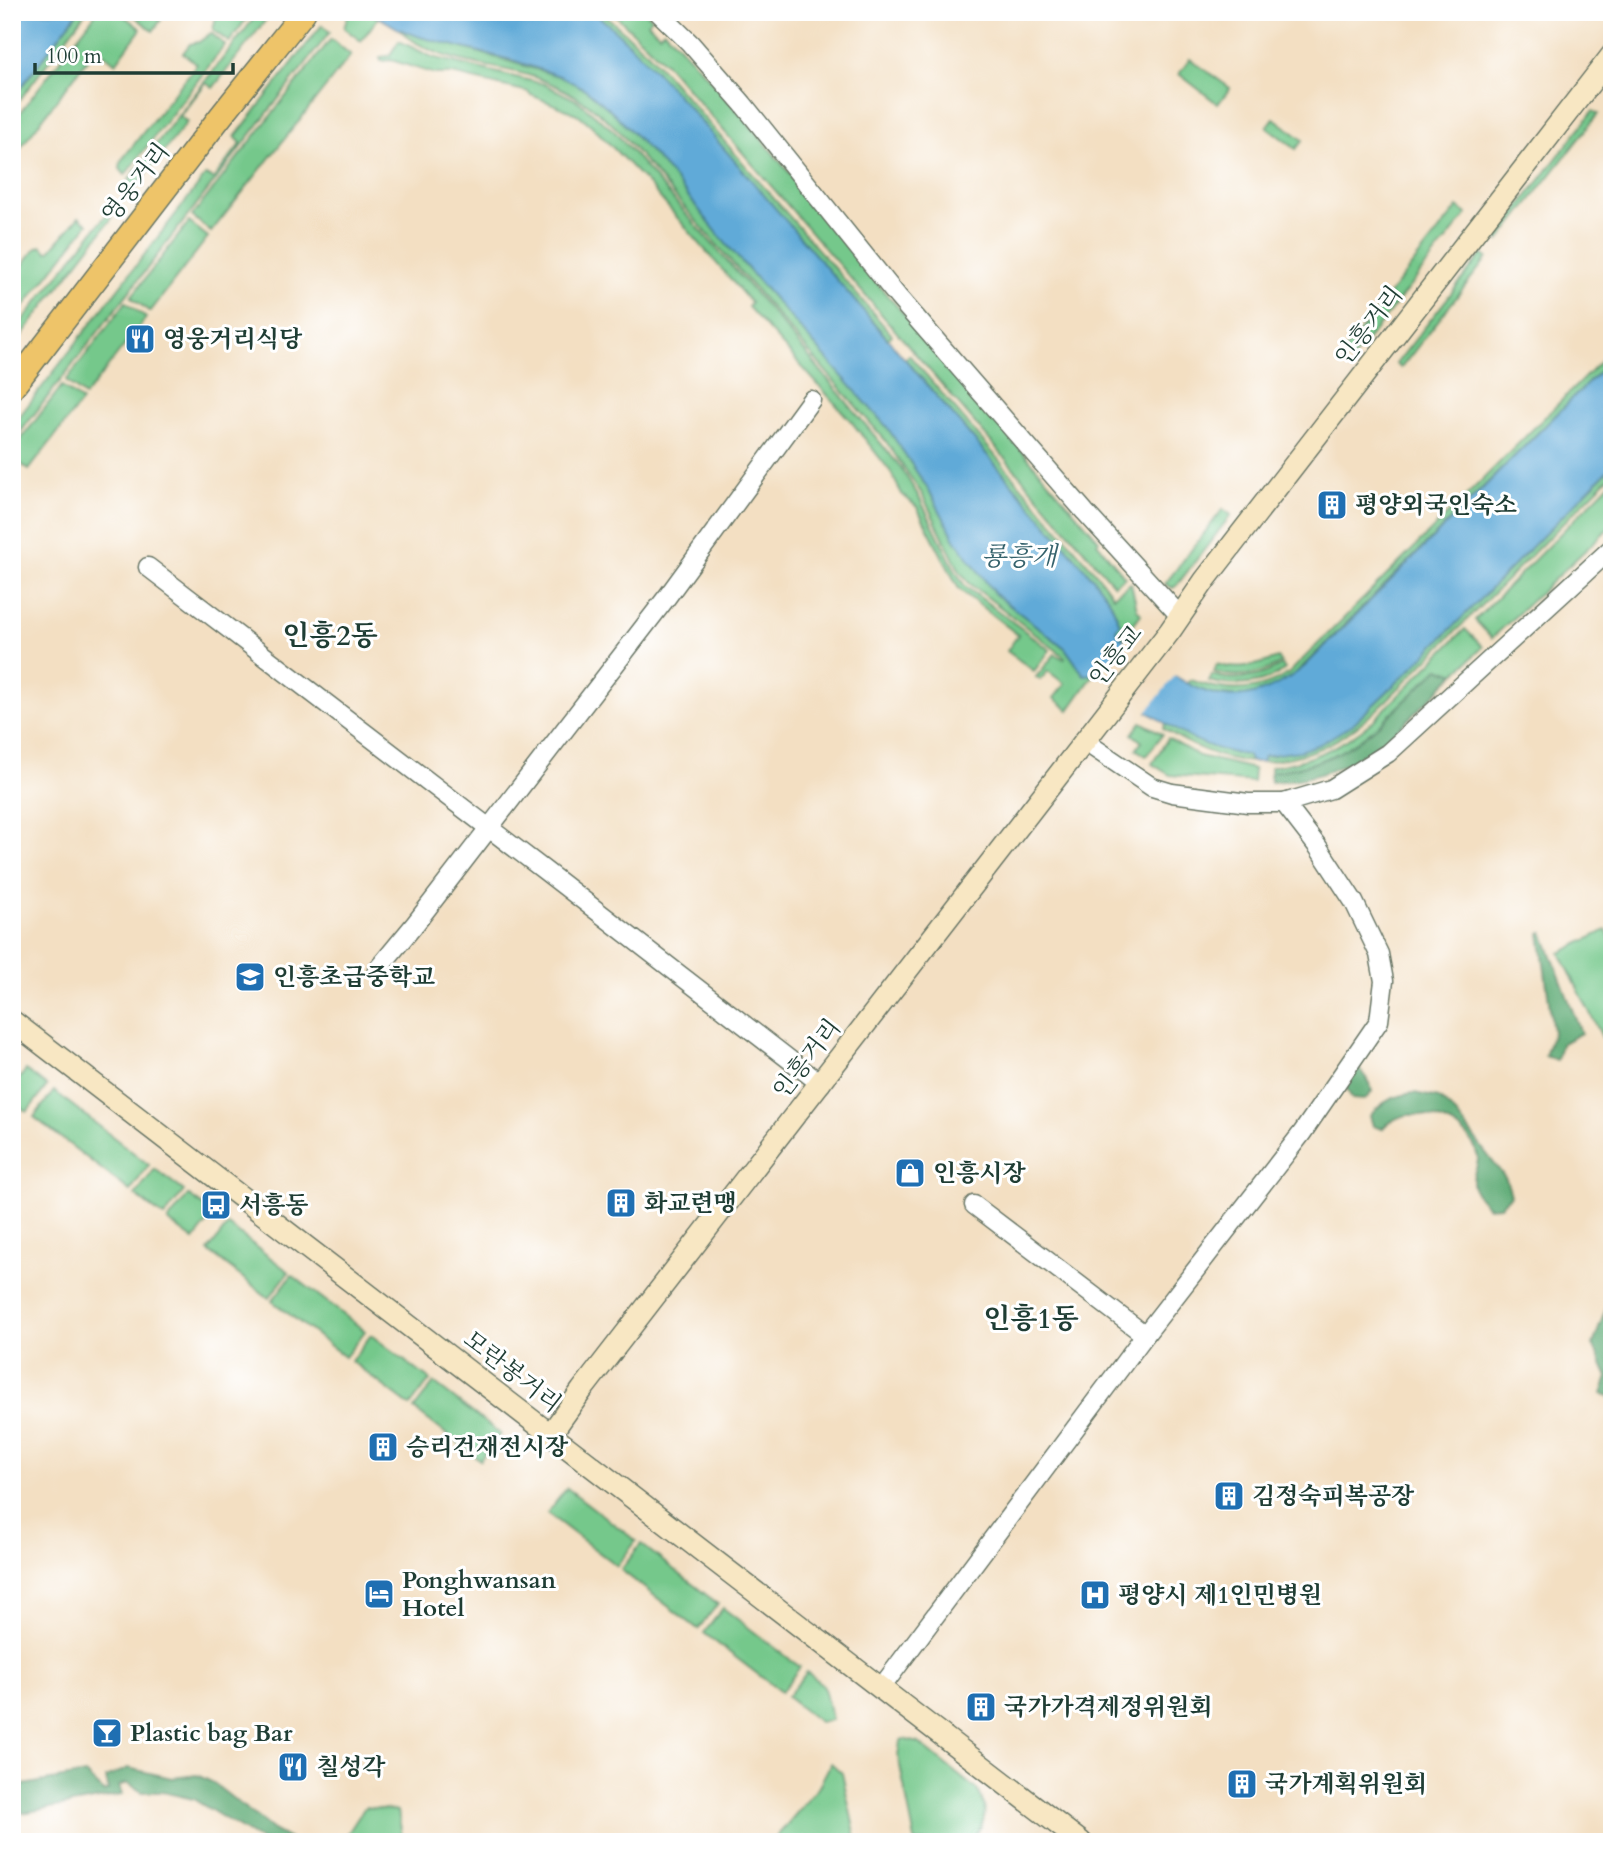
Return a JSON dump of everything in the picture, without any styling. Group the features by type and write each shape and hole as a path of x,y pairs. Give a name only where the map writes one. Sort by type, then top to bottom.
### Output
{"main road":[{"name":"영웅거리","path":"12,388 304,12"},
{"name":"인흥거리","path":"1175,623 1612,55"},
{"name":"인흥교","path":"1105,714 1175,623"},
{"name":"인흥거리","path":"550,1435 1105,714"},
{"name":"모란봉거리","path":"12,1021 1080,1842"}],"street":[{"path":"658,12 690,43 735,94 898,297 1085,512 1175,623"},
{"path":"377,970 667,597 811,400"},
{"path":"1084,741 1152,787 1172,793 1248,803 1284,803 1331,789 1388,753 1612,548"},
{"path":"148,567 821,1084"},
{"path":"881,1688 1145,1335 1302,1133 1379,1021 1384,981 1379,954 1354,902 1318,847 1284,803"},
{"path":"974,1205 1145,1335"}],"green space":[{"path":"78,12 86,12 12,110 12,99"},
{"path":"97,12 119,12 141,29 116,63 96,48 12,159 12,123"},
{"path":"129,12 160,12 161,20 153,31"},
{"path":"217,12 252,12 229,42 213,30"},
{"path":"259,12 272,12 213,88 206,83 180,116 187,122 131,193 124,195 122,193 131,181 129,179"},
{"path":"349,12 370,12 378,18 361,41 344,28"},
{"path":"593,12 605,15 649,54 892,335 888,339 655,70"},
{"path":"612,12 645,12 652,18 648,23 659,34 664,30 691,58 792,176 866,266 864,268 1099,540 1097,543 1125,577 1114,585 668,66"},
{"path":"322,25 330,32 12,443 12,426 206,175 213,179 241,143 235,137"},
{"path":"399,29 562,77 585,89 614,113 669,172 727,245 887,427 930,492 955,539 995,594 1065,648 1081,671 1087,675 1095,673 1069,710 1054,698 1065,684 1048,671 1040,680 1036,677 1055,654 1064,659 1065,657 969,583 960,572 922,494 885,440 618,130 567,91 531,76 444,55 412,40"},
{"path":"211,33 225,45 125,175 120,169 121,161 197,64 183,53 190,44 199,42"},
{"path":"331,39 351,55 211,232 192,216"},
{"path":"399,41 432,57 544,84 578,101 614,131 781,323 899,465 918,495 965,586 1050,650 1034,671 1007,651 1018,635 959,589 917,507 902,494 890,471 850,420 748,307 751,303 649,185 591,125 579,115 529,92 452,74 435,74 391,60 381,61 380,57 389,56"},
{"path":"1190,59 1230,88 1218,104 1179,74"},
{"path":"1593,111 1598,114 1499,241 1495,238"},
{"path":"1274,118 1303,140 1296,149 1267,127"},
{"path":"1458,207 1467,214 1351,361 1342,354"},
{"path":"107,214 112,218 12,348 12,334"},
{"path":"79,217 88,224 12,322 12,279 35,249 41,246 50,251"},
{"path":"189,222 208,237 150,312 131,297"},
{"path":"1482,254 1487,258 1401,368 1396,364"},
{"path":"126,302 146,318 85,396 66,381"},
{"path":"1612,350 1612,359 1295,674 1269,689 1243,696 1215,694 1187,684 1191,680 1228,689 1253,688 1289,673"},
{"path":"909,355 1113,596 1131,583 1137,609 1141,614 1123,638 1116,629 1120,624 1110,601 1092,577 905,359"},
{"path":"62,386 82,401 29,470 12,457 12,451"},
{"path":"1612,466 1612,474 1369,717 1328,745 1298,756 1262,762 1264,756 1272,756 1352,725"},
{"path":"1612,481 1612,525 1492,638 1475,620"},
{"path":"1223,509 1231,515 1177,585 1173,588 1165,584"},
{"path":"1465,629 1483,647 1455,674 1439,668 1363,738 1334,755 1302,766 1270,772 1270,767 1312,757 1361,730"},
{"path":"1278,658 1281,663 1257,673 1231,675 1214,672 1217,664 1240,667"},
{"path":"1282,665 1285,669 1277,675 1259,682 1239,685 1209,681 1212,675 1248,678"},
{"path":"1439,668 1455,674 1374,748 1328,772 1301,779 1271,782 1270,772 1318,761 1363,738 1390,716"},
{"path":"1141,722 1163,734 1146,756 1136,749 1142,742 1132,734"},
{"path":"1166,723 1210,746 1247,755 1251,762 1216,755 1194,746 1163,728"},
{"path":"1168,738 1199,756 1254,769 1253,782 1170,775 1152,764"},
{"path":"1606,930 1612,942 1612,1032 1602,1037 1560,953"},
{"path":"1543,932 1581,1033 1561,1044 1557,1060 1545,1056 1553,1032 1540,933"},
{"path":"1359,1069 1370,1083 1372,1092 1365,1100 1352,1099 1345,1085 1350,1074"},
{"path":"26,1070 47,1086 27,1112 12,1101 12,1088"},
{"path":"54,1091 149,1165 130,1191 34,1117"},
{"path":"1414,1093 1439,1098 1456,1114 1506,1179 1511,1195 1500,1206 1488,1207 1476,1192 1473,1179 1478,1158 1476,1149 1466,1135 1452,1124 1414,1115 1398,1118 1382,1129 1373,1126 1370,1116 1380,1106 1395,1097"},
{"path":"155,1169 184,1191 164,1217 135,1195"},
{"path":"188,1195 214,1214 194,1240 168,1221"},
{"path":"228,1225 289,1272 269,1298 208,1251"},
{"path":"292,1275 365,1331 345,1357 272,1301"},
{"path":"1612,1292 1612,1398 1602,1394 1608,1377 1593,1345"},
{"path":"371,1335 430,1380 410,1406 351,1361"},
{"path":"434,1383 500,1434 480,1460 414,1409"},
{"path":"567,1488 636,1541 617,1566 547,1513"},
{"path":"641,1544 718,1604 698,1629 621,1570"},
{"path":"723,1608 800,1667 781,1692 704,1633"},
{"path":"807,1672 823,1685 832,1720 819,1722 787,1697"},
{"path":"903,1739 919,1743 977,1790 983,1803 984,1817 979,1830 969,1842 916,1842 898,1756 900,1741"},
{"path":"831,1763 842,1773 857,1842 772,1842 818,1788"},
{"path":"128,1768 172,1778 197,1775 212,1782 273,1830 295,1842 263,1842 193,1799 163,1792 142,1792 128,1783 119,1786 122,1795 22,1813 17,1786 85,1774 104,1792 108,1790 106,1778"},
{"path":"365,1807 398,1811 403,1842 348,1842 344,1839"}],"water":[{"path":"12,12 78,12 12,99"},
{"name":"룡흥개","path":"370,12 593,12 631,46 690,109 1092,577 1110,601 1120,624 1116,629 1117,633 1176,677 1212,694 1230,697 1265,690 1304,667 1612,359 1612,466 1352,725 1320,744 1300,751 1264,756 1262,762 1251,762 1247,755 1226,751 1186,735 1095,674 1084,675 1065,648 995,594 955,539 930,492 887,427 727,245 669,172 614,113 585,89 562,77 515,61 420,37 399,29"}],"pier":[{"path":"1127,637 1176,674 1146,713 1095,678"}],"place":[{"name":"영웅거리식당","path":"140,339"},
{"name":"평양외국인숙소","path":"1332,505"},
{"name":"인흥초급중학교","path":"250,977"},
{"name":"인흥시장","path":"910,1173"},
{"name":"화교련맹","path":"621,1203"},
{"name":"서흥동","path":"216,1205"},
{"name":"승리건재전시장","path":"383,1447"},
{"name":"김정숙피복공장","path":"1229,1496"},
{"name":"Ponghwansan Hotel","path":"379,1594"},
{"name":"평양시 제1인민병원","path":"1095,1595"},
{"name":"국가가격제정위원회","path":"981,1707"},
{"name":"Plastic bag Bar","path":"107,1733"},
{"name":"칠성각","path":"293,1767"},
{"name":"국가계획위원회","path":"1242,1784"}],"district":[{"name":"인흥2동","path":"330,636"},
{"name":"인흥1동","path":"1031,1319"}]}
